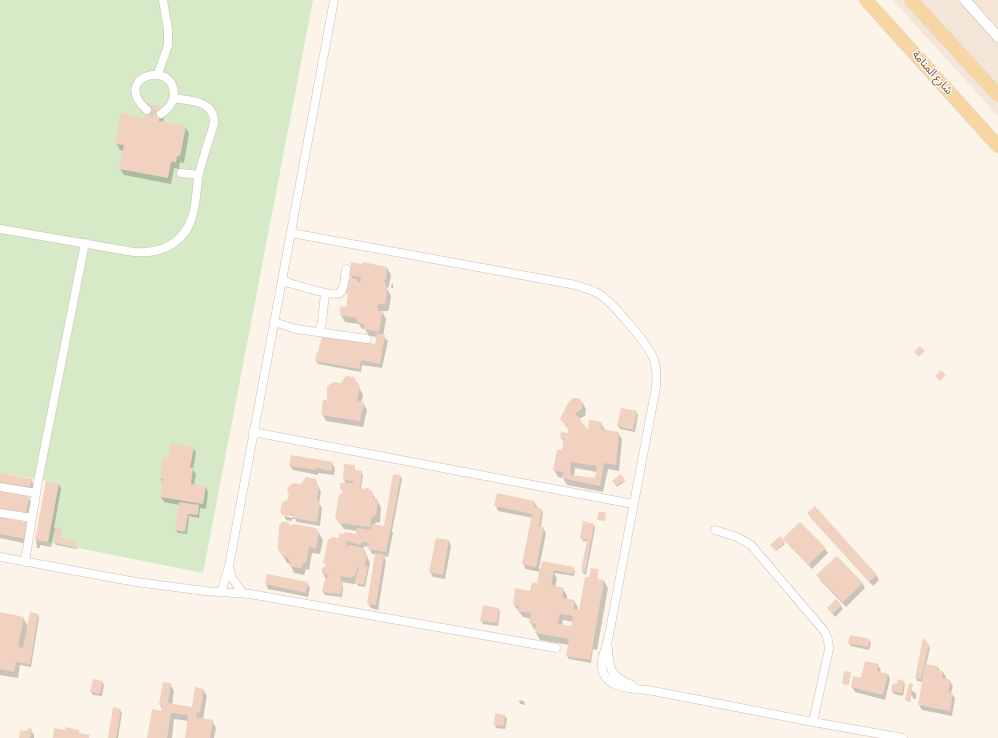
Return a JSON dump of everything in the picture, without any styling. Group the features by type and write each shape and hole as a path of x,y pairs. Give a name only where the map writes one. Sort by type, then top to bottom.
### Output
{"main road":[{"name":"شارع المنامة","path":"866,0 998,146"},
{"path":"910,0 998,95"}],"street":[{"path":"158,74 168,45 168,21 164,0"},
{"path":"221,592 228,566 334,0"},
{"path":"965,0 998,36"},
{"path":"146,110 139,103 135,95 136,86 140,79 145,76 158,74 169,80 174,92 174,98 170,105 161,114"},
{"path":"0,229 146,253 159,251 170,246 180,238 192,217 198,175 214,124 212,111 208,106 202,103 174,98"},
{"path":"182,173 198,175"},
{"path":"291,232 576,285 589,289 600,295 609,303 649,349 654,360 657,374 656,387 608,640 602,660 602,666 609,681 627,688 648,690 903,738"},
{"path":"24,562 85,243"},
{"path":"282,281 325,293 337,294 341,292 346,268"},
{"path":"318,332 322,322 325,293"},
{"path":"274,322 296,329 367,340"},
{"path":"253,432 633,504"},
{"path":"0,487 36,494"},
{"path":"0,513 32,518"},
{"path":"715,530 737,537 751,545 825,632 829,648 814,722"},
{"path":"0,557 136,582 200,590 243,593 556,648"},
{"path":"228,566 232,578 243,593"}],"shaded area":[{"path":"893,0 998,0 998,116 919,29"}],"green space":[{"path":"0,0 313,0 203,573 48,542 59,483 0,473"}],"building":[{"path":"148,104 161,107 159,121 186,126 180,156 177,156 176,162 171,162 168,178 119,169 124,145 115,144 121,113 145,118"},
{"path":"351,262 362,264 363,262 387,267 386,279 384,281 387,288 386,302 384,304 378,304 378,311 383,311 379,332 364,329 364,324 357,322 357,318 340,315 340,306 346,307 348,294 345,292 347,282 351,278 357,279 357,282 360,282 361,277 349,275"},
{"path":"377,333 385,335 380,364 361,360 359,369 315,361 322,334 375,344"},
{"path":"920,346 925,351 919,357 914,352"},
{"path":"941,370 946,375 940,381 935,376"},
{"path":"346,376 354,377 360,387 357,401 364,402 360,421 321,415 323,400 327,400 327,386 334,382 341,383"},
{"path":"573,398 579,398 582,402 582,409 575,413 588,430 589,420 602,422 601,429 619,432 616,465 604,463 600,486 562,478 563,472 553,470 557,450 562,450 564,438 560,438 561,432 568,433 568,429 560,419 568,403","holes":["571,462 597,466 595,478 570,475"]},
{"path":"621,408 637,411 633,430 617,426"},
{"path":"170,443 194,447 190,467 193,468 191,484 206,486 203,504 160,497 163,479 160,479 163,457 168,458"},
{"path":"291,455 333,462 331,471 316,468 316,470 289,466"},
{"path":"344,464 355,465 355,470 362,471 360,489 368,488 373,492 373,498 378,499 376,515 372,517 370,527 339,523 335,518 339,494 342,494 340,483 353,483 353,481 343,480"},
{"path":"0,473 32,479 30,487 0,482"},
{"path":"393,474 401,475 386,552 368,549 369,543 362,542 361,545 349,542 347,540 346,547 350,545 364,548 364,553 367,555 365,566 368,566 364,585 355,583 359,567 357,567 356,574 350,578 340,576 342,584 341,594 322,592 324,582 329,575 322,573 322,568 326,566 326,564 323,563 328,540 332,537 339,538 339,533 344,534 345,532 356,534 357,528 371,530 372,524 384,526"},
{"path":"621,474 625,480 616,486 612,481"},
{"path":"306,477 315,479 317,481 316,485 319,486 317,501 320,502 317,522 293,518 293,515 282,515 280,512 282,503 287,501 289,493 287,492 288,487 293,483 301,484"},
{"path":"46,481 59,483 48,542 35,540"},
{"path":"0,491 29,496 26,513 0,509"},
{"path":"497,493 535,501 534,507 542,509 539,526 544,527 536,567 522,564 532,514 494,506"},
{"path":"179,502 199,505 198,515 188,514 185,532 175,530"},
{"path":"815,506 877,575 869,582 807,513"},
{"path":"599,511 606,513 605,521 597,520"},
{"path":"0,517 29,523 26,539 0,534"},
{"path":"583,521 594,524 585,572 581,571 587,540 580,538"},
{"path":"282,522 288,522 290,526 294,524 316,528 319,532 316,548 309,547 306,563 303,563 302,567 300,568 289,566 289,558 282,556 278,549 279,526"},
{"path":"800,522 826,548 808,565 783,538"},
{"path":"55,527 61,529 60,536 54,534"},
{"path":"54,536 77,541 76,547 53,542"},
{"path":"780,536 785,542 775,551 770,545"},
{"path":"436,538 449,540 443,575 429,572"},
{"path":"375,553 384,555 376,605 367,604"},
{"path":"837,556 863,583 843,602 816,575"},
{"path":"542,561 574,567 573,574 554,570 551,585 564,588 562,598 575,600 573,609 579,610 585,577 589,577 591,568 599,569 597,579 604,580 590,660 566,656 569,639 535,633 536,624 529,623 531,613 518,611 519,606 513,605 515,588 530,591 532,582 537,583","holes":["560,614 573,616 571,626 558,624"]},
{"path":"267,574 308,582 306,593 265,584"},
{"path":"836,599 842,605 833,614 827,608"},
{"path":"483,605 499,608 497,623 480,621"},
{"path":"0,612 24,617 18,647 23,648 30,612 38,614 30,664 16,662 14,672 0,669"},
{"path":"850,635 870,639 868,647 848,643"},
{"path":"923,638 929,644 921,679 915,678"},
{"path":"865,661 879,664 877,671 888,674 883,695 851,687 853,676 861,678"},
{"path":"925,664 938,666 937,670 943,671 942,678 951,680 948,692 953,693 950,711 918,705"},
{"path":"844,671 851,672 849,685 842,684"},
{"path":"93,679 103,681 100,694 90,692"},
{"path":"898,679 904,681 902,693 891,691 893,683 897,684"},
{"path":"163,682 171,683 168,703 192,707 195,687 204,689 200,713 197,712 196,717 213,720 210,738 185,738 188,715 171,713 167,738 147,738 152,709 161,711 162,706 159,705"},
{"path":"909,683 913,684 910,701 905,700"},
{"path":"113,707 121,709 116,738 108,738"},
{"path":"495,713 505,715 504,726 494,725"},
{"path":"65,727 79,730 79,733 90,735 89,738 53,738 54,728 65,730"},
{"path":"28,728 32,729 30,738 19,738 20,730 27,731"}],"tunnel":[{"path":"147,110 155,114 161,114"}]}
